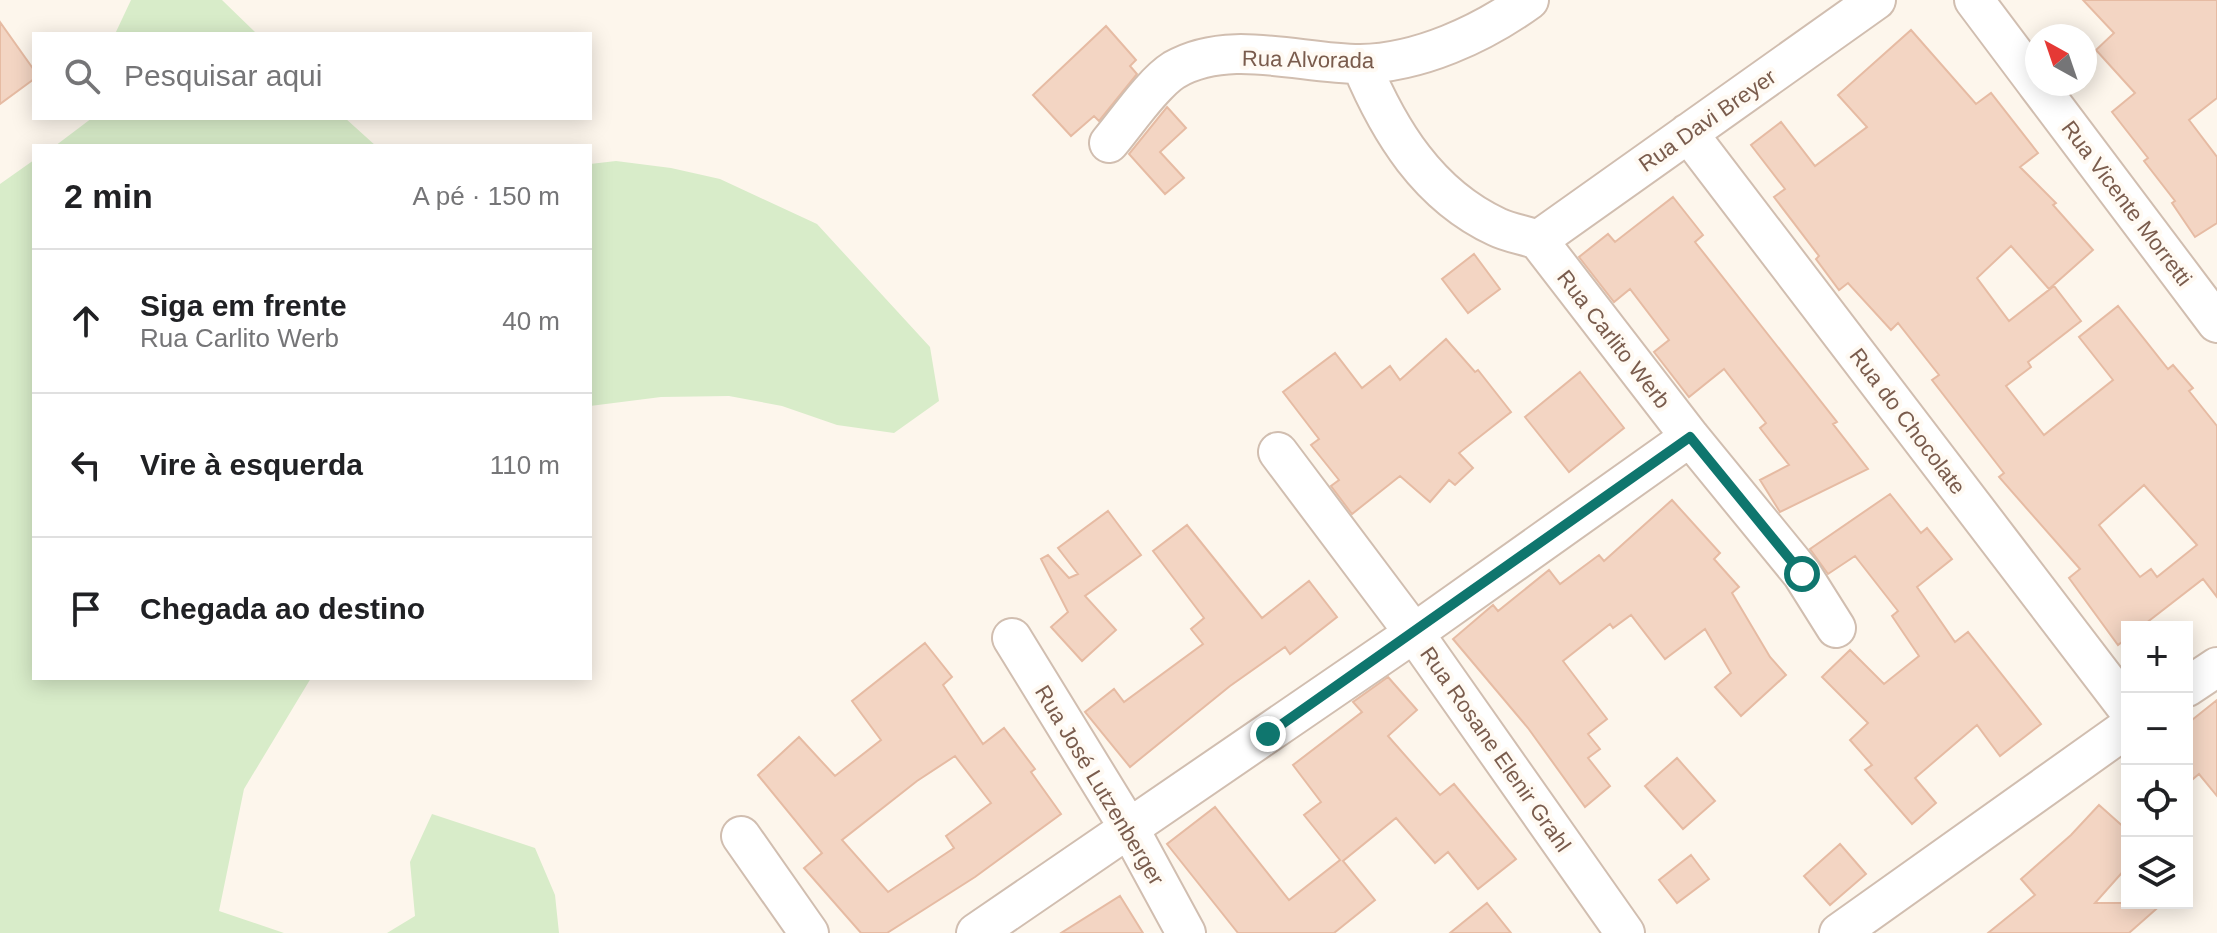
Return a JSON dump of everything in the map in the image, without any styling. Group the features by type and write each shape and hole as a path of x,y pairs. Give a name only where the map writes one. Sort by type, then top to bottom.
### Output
{"street":[{"name":"Rua Alvorada","path":"1109,143 1170,72 1196,59 1269,54 1361,64 1416,56 1465,36 1529,0"},
{"name":"Rua Davi Breyer","path":"1538,240 1876,0"},
{"name":"Rua Vicente Morretti","path":"1974,0 2025,68"},
{"path":"1361,64 1378,104 1409,156 1453,202 1499,229 1538,240"},
{"name":"Rua Vicente Morretti","path":"2046,96 2217,323"},
{"name":"Rua do Chocolate","path":"1688,133 2121,700"},
{"name":"Rua Carlito Werb","path":"1538,240 1690,437 1802,574 1836,628"},
{"path":"976,933 1414,633 1690,437"},
{"name":"Rua Rosane Elenir Grahl","path":"1278,452 1414,633 1625,933"},
{"name":"Rua José Lutzenberger","path":"1012,638 1130,830 1186,933"},
{"path":"2193,683 2217,667"},
{"path":"1839,933 2121,732"},
{"path":"741,836 809,933"}],"green space":[{"path":"131,0 222,0 255,32 116,32"},
{"path":"89,120 347,120 374,144 58,144"},
{"path":"32,161 32,680 310,680 244,789 219,911 284,933 0,933 0,184"},
{"path":"616,161 671,168 720,179 817,224 930,347 939,401 894,433 837,425 782,406 729,396 661,397 592,406 592,164"},
{"path":"432,814 535,848 555,895 559,933 387,933 415,916 410,862"}],"building":[{"path":"2083,0 2217,0 2217,98 2189,120 2217,157 2217,223 2195,237 2172,203 2175,201 2144,161 2148,158 2112,112 2135,93 2097,51 2114,33"},
{"path":"0,22 32,67 32,80 0,104"},
{"path":"1106,26 1136,60 1130,66 1137,74 1099,121 1094,116 1071,136 1033,95"},
{"path":"1911,30 1976,104 1991,93 2038,153 2020,167 2056,203 2053,205 2093,250 2049,289 2011,246 1977,278 2009,321 2054,286 2081,321 2028,362 2031,367 2006,386 2044,435 2113,380 2079,337 2118,306 2168,369 2173,365 2193,388 2189,391 2217,426 2217,597 2203,579 2149,621 2121,621 2121,643 2118,645 2069,578 2080,569 1999,477 2004,473 1932,380 1939,375 1898,323 1891,330 1848,283 1839,290 1816,259 1819,256 1774,197 1785,189 1751,145 1781,122 1815,166 1867,127 1838,95","holes":["2144,485 2197,545 2157,577 2151,569 2140,577 2099,525"]},
{"path":"1167,107 1186,128 1160,152 1184,178 1165,194 1129,154"},
{"path":"1673,197 1703,235 1695,242 1837,422 1833,424 1868,469 1780,512 1760,480 1789,465 1760,428 1766,423 1724,369 1689,397 1654,352 1669,340 1630,289 1614,302 1579,257 1608,234 1615,242"},
{"path":"1474,254 1500,289 1468,313 1442,279"},
{"path":"1446,339 1475,372 1478,370 1511,412 1459,453 1473,468 1455,485 1449,480 1430,502 1400,476 1352,514 1331,486 1339,480 1311,445 1319,439 1283,392 1335,353 1362,388 1390,366 1400,380"},
{"path":"1580,372 1624,428 1569,472 1525,417"},
{"path":"1890,494 1921,533 1927,528 1952,559 1917,587 1955,642 1968,632 2041,724 2000,756 1977,725 1915,778 1936,803 1912,824 1865,770 1872,765 1850,740 1868,723 1822,677 1850,650 1884,684 1919,656 1892,616 1898,611 1855,556 1828,574 1810,549"},
{"path":"1672,500 1720,553 1714,559 1739,587 1732,593 1770,657 1786,675 1741,716 1715,687 1731,673 1705,629 1665,659 1631,615 1613,628 1610,624 1563,661 1607,719 1588,734 1600,749 1588,758 1610,786 1585,807 1528,728 1453,639 1493,605 1498,611 1549,570 1560,584 1599,555 1604,561"},
{"path":"1108,511 1141,555 1085,596 1116,630 1082,661 1051,627 1068,612 1041,559 1048,555 1069,578 1078,574 1058,548"},
{"path":"1187,525 1262,618 1309,581 1337,617 1290,654 1285,647 1230,686 1130,767 1085,712 1114,689 1124,702 1203,644 1191,629 1204,618 1153,551"},
{"path":"925,643 952,677 943,685 983,744 1004,728 1035,769 1031,772 1061,814 975,877 887,933 861,933 804,868 822,853 758,775 799,737 835,776 881,740 852,701","holes":["955,756 991,803 946,836 954,848 888,892 842,840 917,781"]},
{"path":"1388,677 1417,710 1388,736 1440,795 1454,784 1516,859 1478,889 1448,852 1435,863 1396,818 1343,861 1375,900 1334,933 1238,933 1167,844 1215,807 1289,900 1340,860 1304,815 1321,802 1293,765 1362,712 1353,702"},
{"path":"2217,700 2217,796 2199,774 2193,779 2193,719"},
{"path":"1677,758 1715,801 1683,829 1645,786"},
{"path":"2099,805 2121,825 2121,874 2095,903 2121,903 2121,909 2156,909 2129,933 1988,933 2035,895 2021,879 2071,835"},
{"path":"1840,844 1866,874 1830,905 1804,876"},
{"path":"1691,855 1709,879 1677,903 1659,880"},
{"path":"1120,896 1143,933 1061,933"},
{"path":"1487,903 1511,933 1450,933"}],"route":[{"path":"1268,734 1690,437 1802,574"}]}
